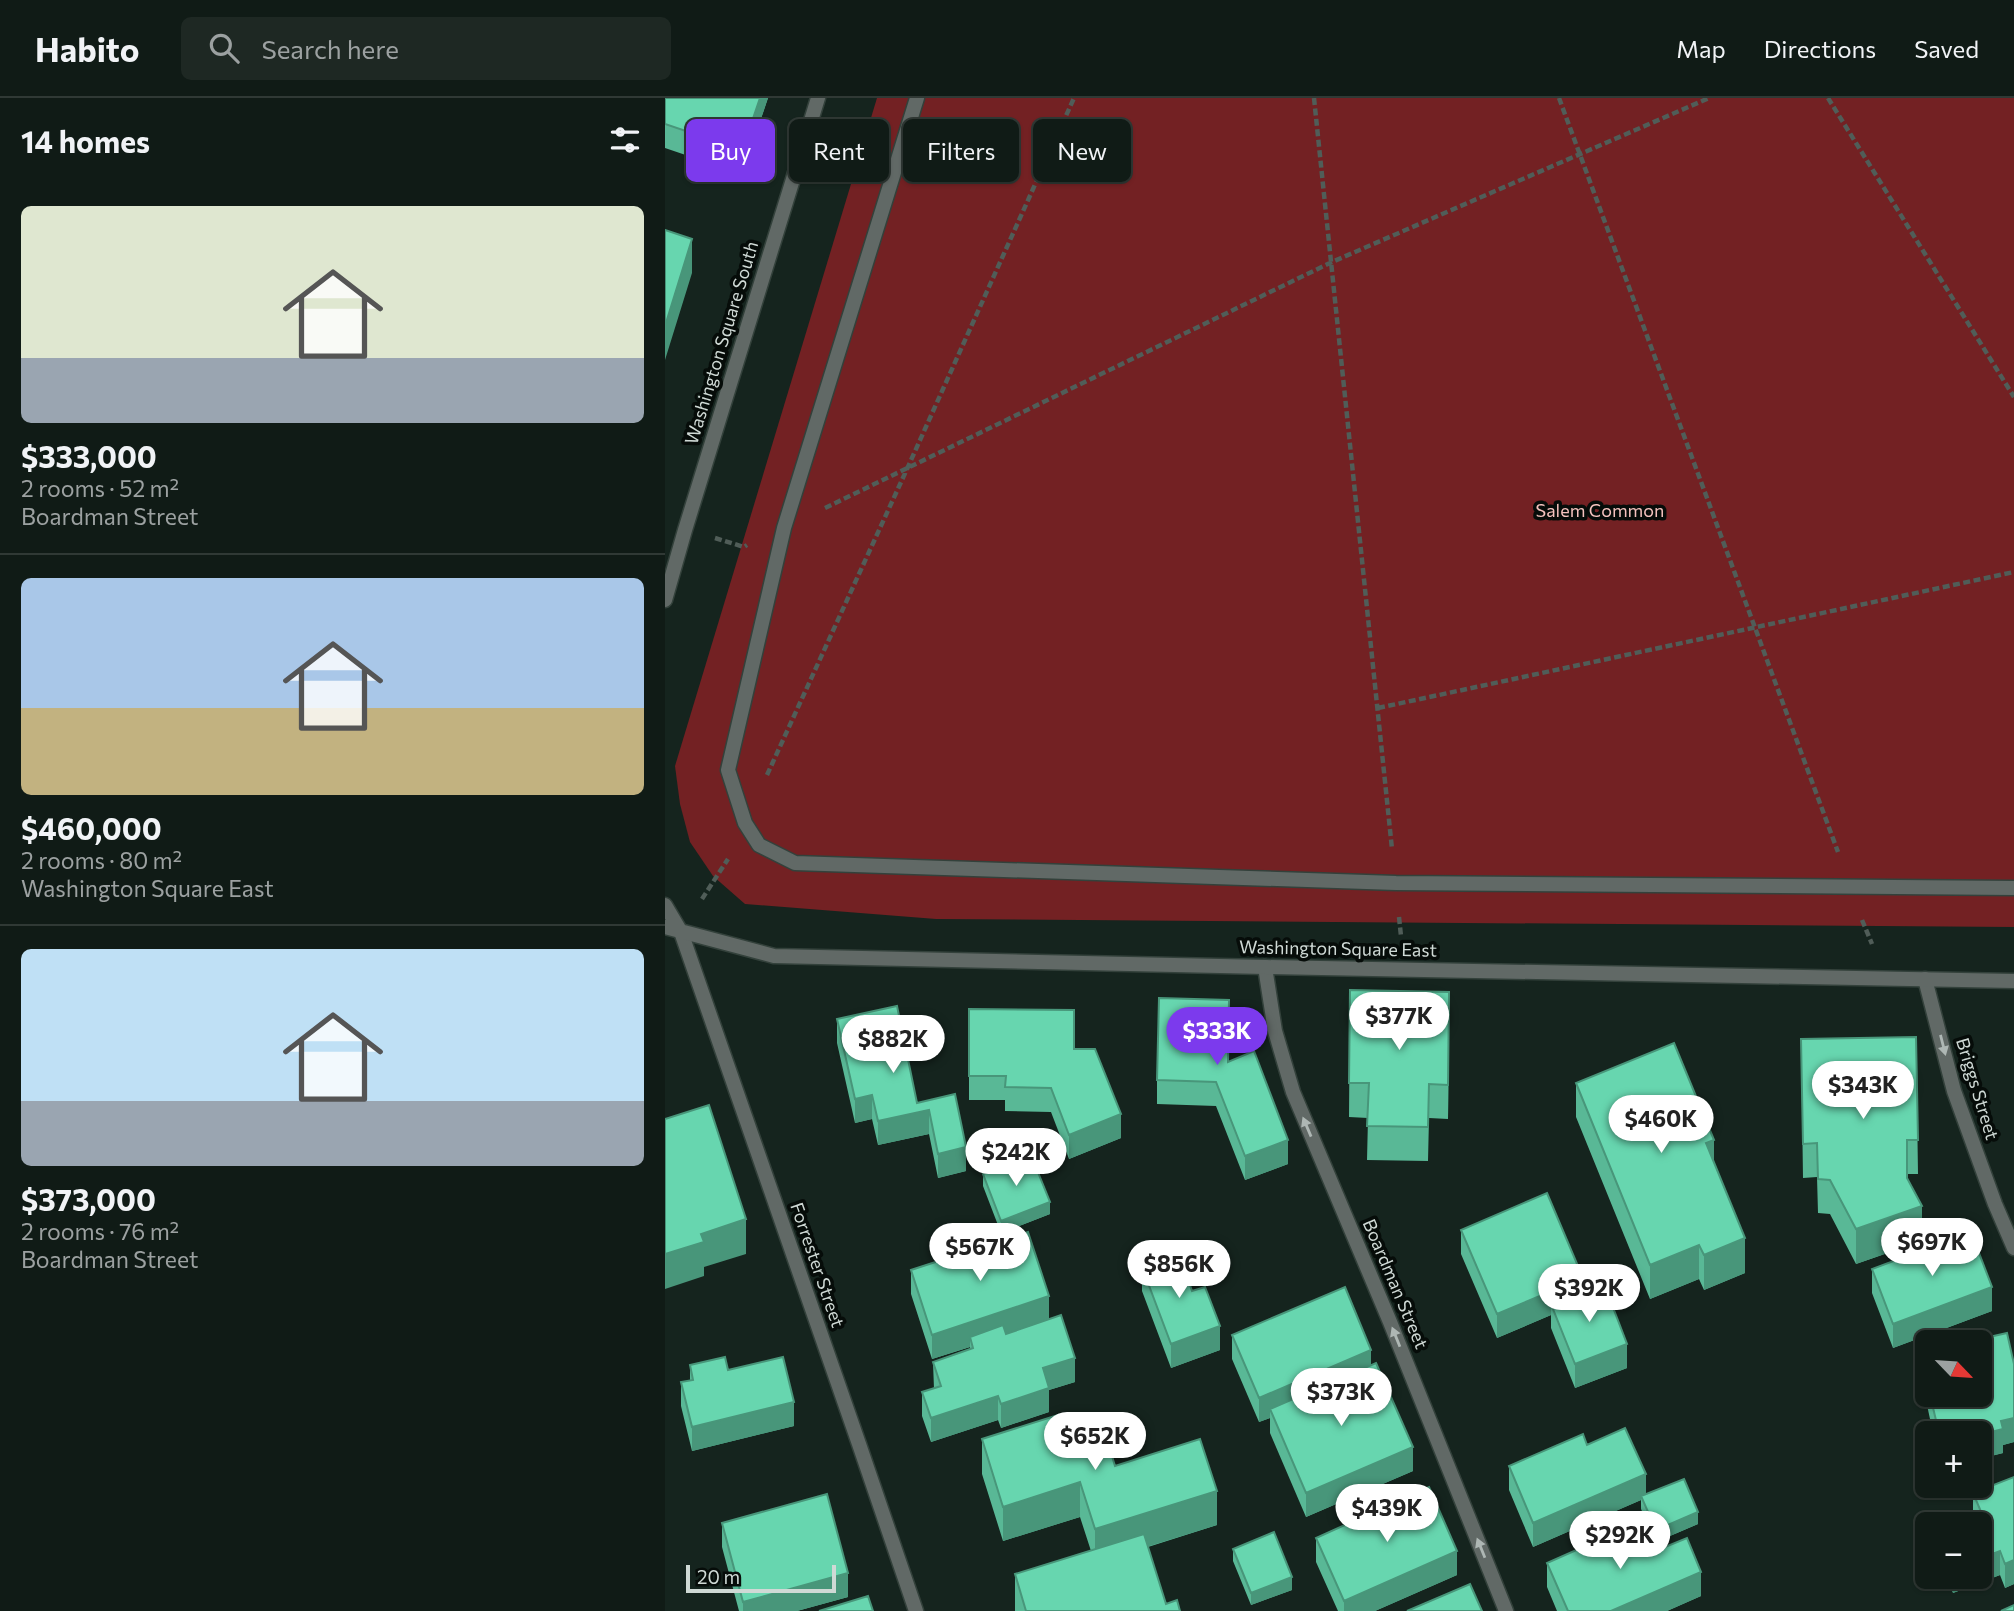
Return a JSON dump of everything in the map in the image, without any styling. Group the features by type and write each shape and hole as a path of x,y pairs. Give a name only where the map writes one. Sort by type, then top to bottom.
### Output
{"street":[{"name":"Washington Square South","path":"665,600 818,98"},
{"path":"917,98 784,528 728,770 745,823 759,845 795,863 1396,883 2014,888"},
{"path":"665,905 681,932"},
{"name":"Washington Square East","path":"665,927 773,956 2014,981"},
{"name":"Forrester Street","path":"681,932 916,1611"},
{"name":"Boardman Street","path":"1265,967 1275,1031 1293,1092 1390,1322 1506,1611"},
{"name":"Briggs Street","path":"1925,979 1954,1091 1995,1205 2014,1248"}],"path":[{"path":"681,932 728,859 745,823 1074,98"},
{"path":"1314,98 1404,970"},
{"path":"1559,98 1884,978"},
{"path":"685,530 744,547 1332,262 1709,98"},
{"path":"1828,98 2014,397"},
{"path":"1378,708 2014,572"}],"green space":[{"name":"Salem Common","path":"877,98 2014,98 2014,927 936,919 745,904 713,876 690,842 680,804 675,766 852,182 889,182 889,119 871,119"}],"building":[{"path":"665,98 760,98 753,119 686,119 686,131 665,124"},
{"path":"665,230 692,239 665,326"},
{"path":"1350,990 1449,992 1448,1085 1429,1084 1428,1127 1367,1126 1369,1083 1349,1083"},
{"path":"1159,998 1229,1000 1228,1062 1254,1051 1288,1140 1245,1156 1216,1082 1157,1080"},
{"path":"897,1006 917,1103 955,1094 966,1147 938,1154 929,1110 878,1121 872,1095 855,1099 837,1019"},
{"path":"969,1009 1074,1010 1074,1049 1095,1049 1121,1114 1069,1135 1051,1088 1005,1087 1006,1076 969,1076"},
{"path":"1916,1037 1918,1140 1907,1140 1907,1178 1922,1206 1856,1229 1830,1180 1818,1179 1817,1143 1803,1144 1801,1039"},
{"path":"1674,1043 1714,1140 1706,1143 1745,1238 1704,1255 1699,1245 1650,1265 1576,1083"},
{"path":"709,1105 746,1219 701,1234 704,1242 665,1254 665,1119"},
{"path":"1031,1155 1050,1202 1001,1221 983,1174"},
{"path":"1547,1193 1583,1278 1497,1314 1461,1230"},
{"path":"1028,1232 1049,1296 932,1335 911,1270"},
{"path":"1971,1232 1992,1287 1893,1324 1872,1269"},
{"path":"1179,1253 1192,1291 1205,1287 1220,1326 1171,1344 1142,1267"},
{"path":"1604,1284 1627,1344 1575,1364 1551,1304"},
{"path":"1345,1287 1371,1350 1259,1398 1232,1335"},
{"path":"1061,1315 1075,1358 1043,1368 1049,1388 1001,1404 998,1396 931,1418 922,1392 941,1386 933,1362 973,1348 970,1337 1003,1325 1006,1334"},
{"path":"2007,1333 2014,1364 2014,1418 2001,1421 2003,1429 1992,1432 1992,1421 1936,1421 1933,1407 1992,1407 1992,1336"},
{"path":"725,1357 728,1370 783,1357 794,1402 692,1427 681,1382 693,1380 690,1365"},
{"path":"1376,1363 1413,1447 1306,1493 1270,1409"},
{"path":"1058,1415 1067,1445 1105,1433 1115,1466 1200,1439 1217,1491 1095,1529 1080,1482 1003,1507 982,1439"},
{"path":"1625,1428 1646,1474 1533,1523 1509,1466 1583,1434 1587,1445"},
{"path":"2014,1477 2014,1560 2005,1564 2000,1551 1992,1554 1992,1512 1981,1512 1975,1498 1992,1498 1992,1486"},
{"path":"1684,1479 1698,1512 1656,1530 1641,1496"},
{"path":"1429,1487 1457,1551 1344,1601 1316,1538"},
{"path":"827,1494 848,1573 743,1602 722,1523"},
{"path":"1635,1524 1648,1554 1687,1538 1701,1572 1611,1611 1568,1611 1547,1563"},
{"path":"1274,1532 1292,1577 1251,1593 1233,1549"},
{"path":"1144,1534 1166,1604 1177,1600 1180,1611 1026,1611 1015,1574"},
{"path":"1470,1584 1482,1611 1407,1611"},
{"path":"868,1596 873,1611 819,1611"},
{"path":"2014,1605 2014,1611 2001,1611"}]}
